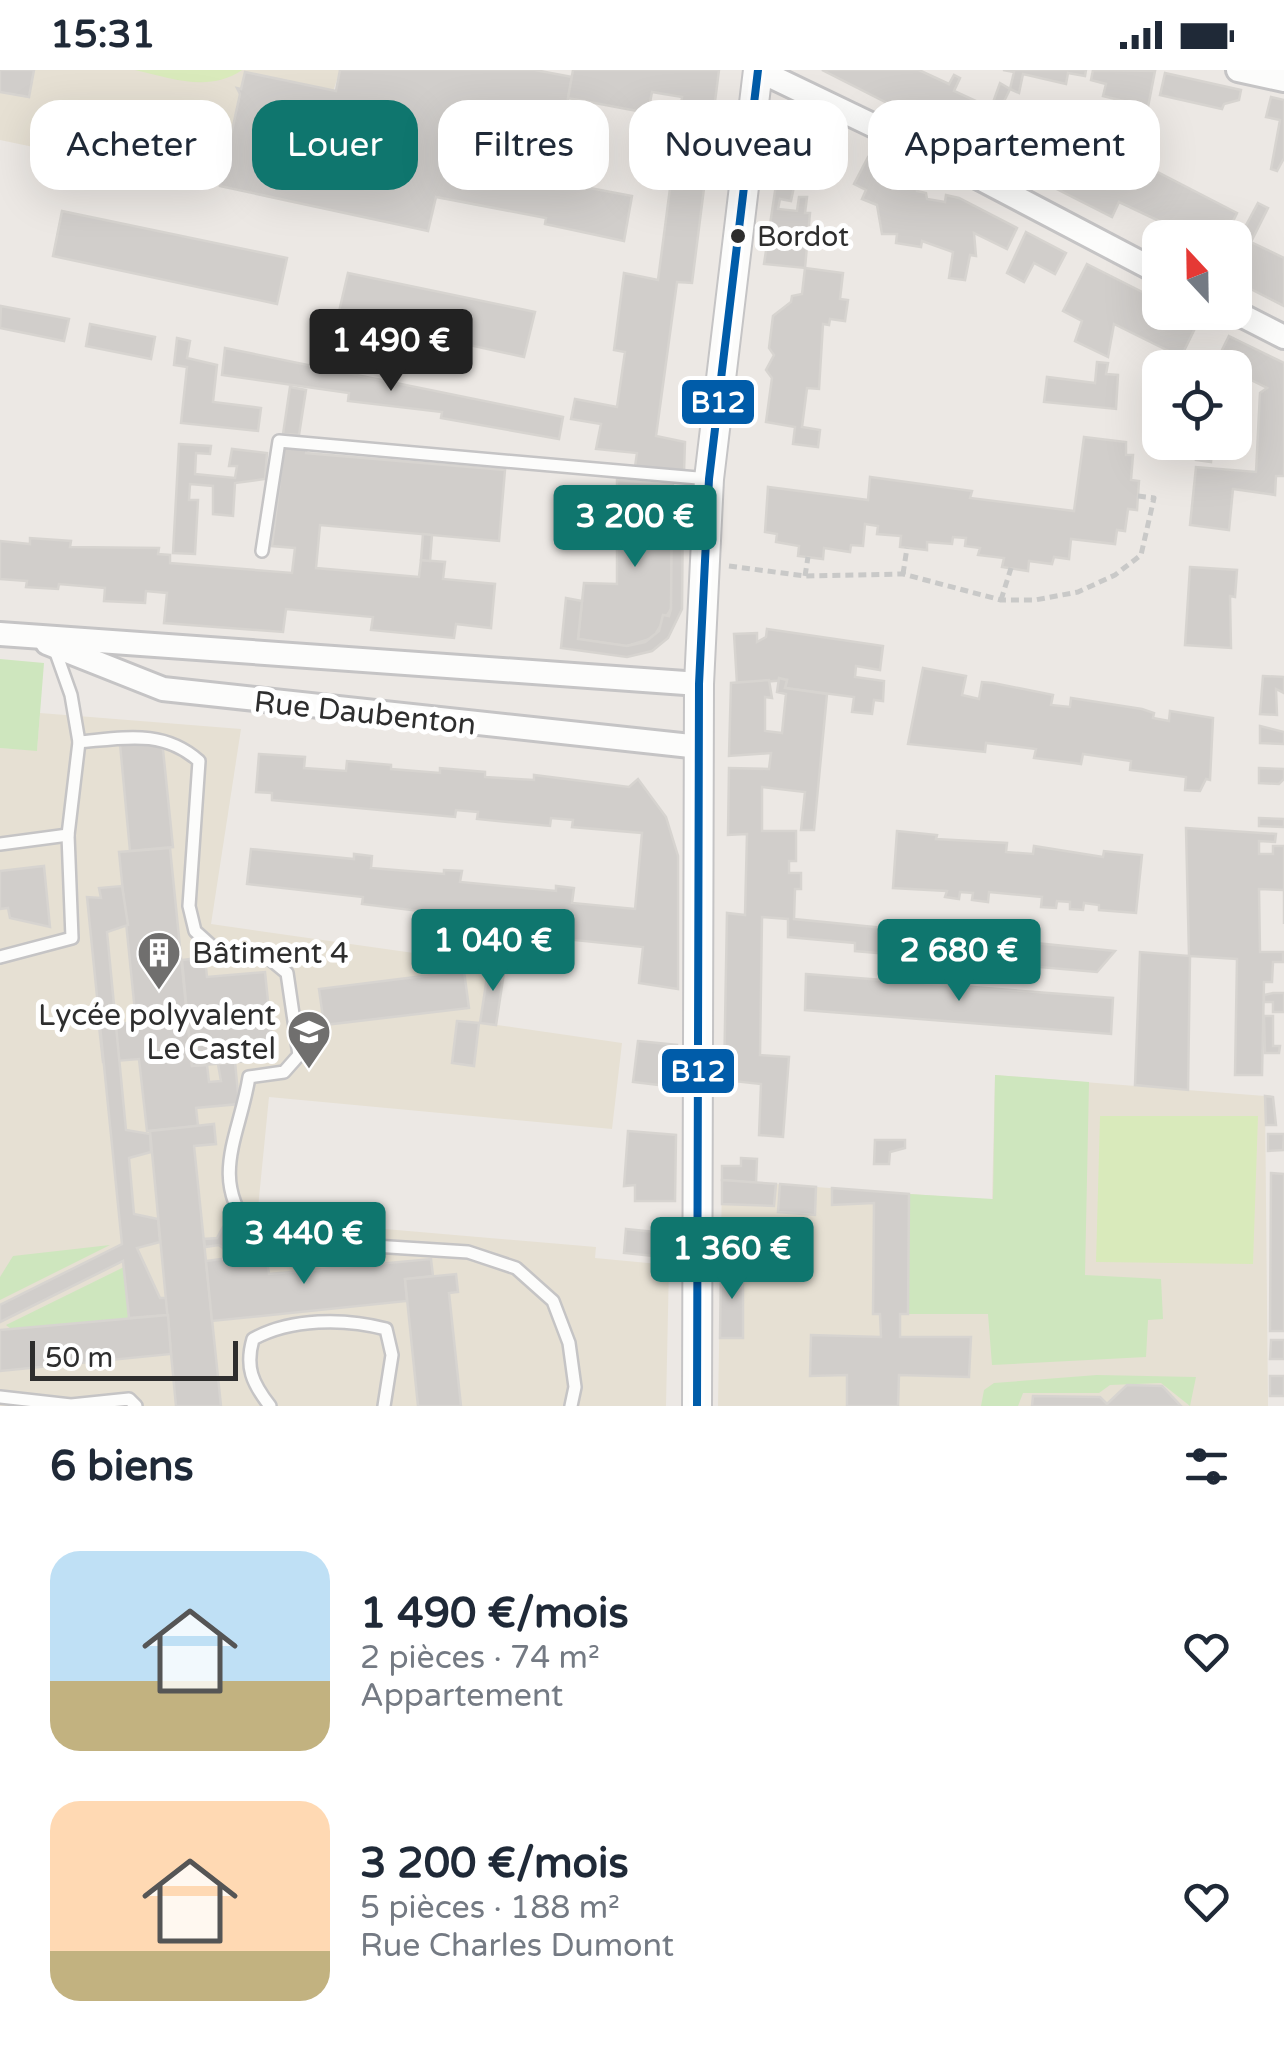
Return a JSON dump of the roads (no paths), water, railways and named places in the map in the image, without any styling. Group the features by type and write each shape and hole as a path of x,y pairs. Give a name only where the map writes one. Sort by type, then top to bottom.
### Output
{"street":[{"path":"697,1406 699,684 709,479 758,70 943,159 1142,264"},
{"path":"1238,70 1284,80"},
{"path":"1252,321 1284,337"},
{"name":"Rue Daubenton","path":"0,634 48,644 699,684"},
{"name":"Rue Daubenton","path":"48,644 163,689 233,700 700,747"}],"lane":[{"path":"262,551 279,441 709,479"},
{"path":"0,957 72,938 68,835 79,742 71,695 48,644"},
{"path":"79,742 137,737 180,744 199,761 189,906 196,931 215,948 270,959 288,974 299,1055 284,1072 249,1076 243,1115 227,1161 232,1206 250,1229 311,1242 468,1252 516,1268 552,1301 569,1343 575,1387 571,1406"},
{"path":"0,844 68,835"},
{"path":"270,1406 257,1389 247,1362 253,1339 272,1328 353,1320 386,1329 392,1355 384,1406"},
{"path":"0,1397 72,1405 129,1399 136,1406"}],"place":[{"name":"Bordot","path":"738,236"},
{"name":"Bâtiment 4","path":"159,991"},
{"name":"Lycée polyvalent Le Castel","path":"309,1070"}]}
